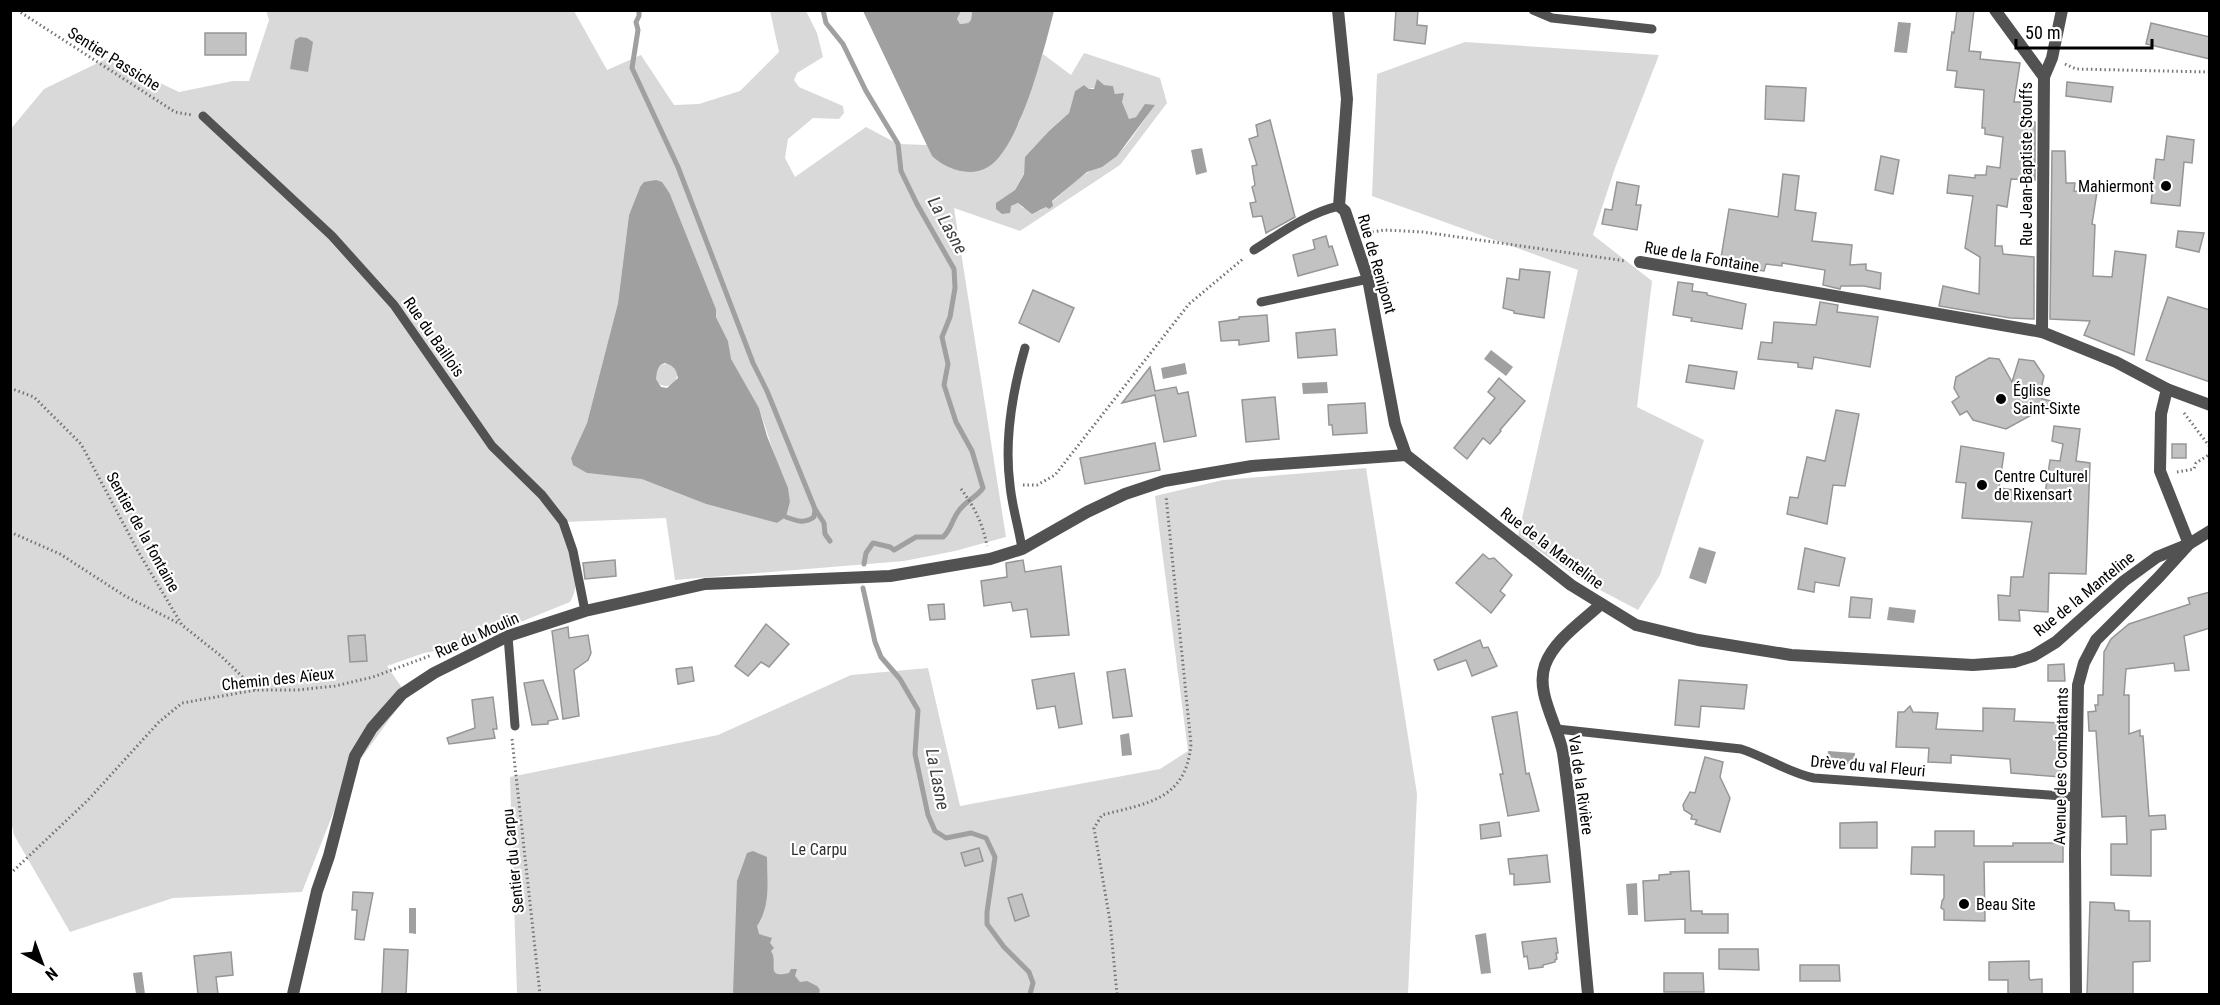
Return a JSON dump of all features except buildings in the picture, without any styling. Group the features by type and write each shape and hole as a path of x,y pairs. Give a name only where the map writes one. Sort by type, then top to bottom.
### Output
{"street":[{"name":"Rue Jean-Baptiste Stouffs","path":"1995,10 2044,77 2042,332"},
{"path":"2044,77 2052,58 2062,10"},
{"name":"Rue de Renipont","path":"1339,11 1347,99 1339,206 1345,211 1368,279 1395,423 1406,455"},
{"name":"Rue de la Fontaine","path":"1640,262 2042,332 2116,362 2167,389 2210,405"},
{"path":"2167,389 2161,414 2160,471 2189,544 2210,531"},
{"path":"990,559 1022,549 1087,512 1125,494 1164,481 1252,466 1406,455"},
{"name":"Rue de la Manteline","path":"1406,455 1571,585 1636,625 1698,640 1791,655 1973,665 2013,662 2034,656 2056,642 2132,575 2157,557 2189,544"},
{"name":"Avenue des Combattants","path":"2076,994 2076,706 2078,685 2084,663 2096,640 2189,544"},
{"name":"Rue du Moulin","path":"293,994 317,891 329,856 355,756 372,728 402,694 434,673 508,636 585,611 705,584 890,576 990,559"},
{"name":"Val de la Rivière","path":"1588,994 1567,789 1557,729 1545,694 1545,665 1557,645 1601,604"}],"lane":[{"path":"1533,10 1552,18 1652,29"},
{"name":"Rue du Baillois","path":"203,116 332,236 394,305 492,446 542,495 562,522 570,542 585,611"},
{"path":"1254,250 1297,223 1328,208 1339,206"},
{"path":"1261,302 1368,279"},
{"path":"1022,549 1010,486 1008,437 1013,390 1025,348"},
{"path":"508,636 515,726"},
{"name":"Drève du val Fleuri","path":"1557,729 1741,749 1800,775 1814,778 2076,797"}],"path":[{"name":"Sentier Passiche","path":"17,10 175,112 203,116"},
{"path":"2052,58 2076,69 2210,72"},
{"name":"Rue de la Fontaine","path":"1354,235 1384,230 1423,232 1640,262"},
{"path":"1010,486 1036,485 1055,476 1189,304 1254,250"},
{"name":"Sentier de la fontaine","path":"10,388 34,397 81,444 139,553 182,625 256,690"},
{"path":"2167,389 2210,447"},
{"path":"2160,471 2170,474 2194,469 2196,463 2210,454"},
{"path":"1117,994 1110,921 1094,828 1102,814 1155,801 1164,796 1186,771 1191,744 1164,481"},
{"path":"961,489 973,505 984,529 990,559"},
{"path":"10,532 60,554 125,596 182,625"},
{"name":"Chemin des Aïeux","path":"10,874 88,800 159,722 182,703 256,690 297,690 335,686 373,677 436,654"},
{"name":"Sentier du Carpu","path":"515,726 512,735 540,994"}],"green space":[{"path":"266,10 574,11 607,70 641,55 674,105 699,104 740,91 779,52 770,11 806,11 817,33 823,57 797,73 794,80 799,87 843,106 844,113 839,119 813,118 788,139 785,158 795,177 866,127 898,144 927,145 932,156 993,162 1019,123 1043,54 1071,75 1084,53 1160,78 1167,103 1120,165 1020,231 954,208 1006,537 955,551 904,561 675,580 666,518 563,522 576,573 574,593 570,602 458,647 424,653 387,666 407,695 347,778 302,892 173,898 70,932 14,835 11,821 10,130 44,89 108,58 179,92 233,81 249,81 269,20","holes":["1084,85 1089,89 1104,85 1113,86 1129,119 1136,117 1145,105 1154,105 1131,139 1115,157 1081,177 1040,211 1023,208 1018,203 1011,206 997,203 1015,190 1024,173 1026,157 1069,113 1075,91","640,187 670,194 716,309 716,317 728,341 730,359 759,408 790,502 786,517 777,523 706,504 642,478 587,473 571,458 587,423 618,303 629,215"]},
{"path":"961,11 972,11 971,20 968,23 960,24 957,19"},
{"path":"1465,42 1659,55 1615,168 1593,235 1652,281 1637,407 1704,440 1660,575 1638,610 1583,581 1518,536 1578,270 1372,196 1377,74"},
{"path":"666,364 674,367 677,375 674,383 666,386 658,383 655,375 658,367"},
{"name":"Le Carpu","path":"1366,468 1417,794 1408,994 517,994 510,777 718,735 851,675 928,668 960,806 1160,769 1188,751 1155,496 1223,480"}],"shaded area":[{"path":"863,11 961,11 957,19 960,24 971,20 972,11 1054,11 1038,71 1021,119 1000,156 988,167 966,172 944,165 932,156"},
{"path":"1898,22 1911,23 1907,53 1894,52"},
{"path":"300,37 313,42 308,72 290,69 295,40"},
{"path":"1097,79 1104,85 1113,86 1115,94 1124,93 1122,102 1129,119 1136,117 1145,104 1155,105 1117,156 1102,167 1087,172 1052,201 1053,206 1049,209 1046,207 1032,214 1018,203 1011,206 1010,213 1002,214 996,209 996,203 1015,190 1024,174 1025,157 1069,113 1075,91 1084,85 1089,89 1094,89"},
{"path":"1202,148 1207,172 1196,175 1191,150"},
{"path":"656,180 662,182 670,194 716,309 716,317 728,341 731,359 759,408 767,436 788,488 790,502 786,517 777,523 706,504 642,479 587,473 573,465 571,458 587,423 618,303 629,215 644,182","holes":["668,364 674,368 678,378 667,388 661,387 656,379 658,369 660,365"]},
{"path":"1491,350 1513,367 1506,376 1484,359"},
{"path":"1185,363 1187,374 1163,379 1161,368"},
{"path":"1327,382 1328,393 1303,394 1302,383"},
{"path":"1699,547 1716,552 1706,584 1689,578"},
{"path":"1889,607 1916,610 1914,623 1887,620"},
{"path":"1129,733 1132,755 1122,756 1120,735"},
{"path":"1828,751 1855,753 1854,765 1827,763"},
{"path":"753,851 767,857 766,902 757,926 759,934 772,938 770,943 774,948 771,951 774,972 789,973 791,969 797,969 795,976 800,982 807,981 817,986 820,990 819,994 733,994 737,881 747,853"},
{"path":"1637,883 1638,915 1628,915 1626,884"},
{"path":"409,908 416,908 416,934 409,933"},
{"path":"1486,933 1491,973 1481,974 1475,935"},
{"path":"142,972 145,994 136,994 133,973"}],"waterway":[{"path":"639,10 632,68 678,167 753,363 767,391 815,509 824,523 825,534 830,541"},
{"name":"La Lasne","path":"823,10 826,23 843,44 866,91 898,144 901,171 954,269 955,288 950,317 942,337 948,364 944,385 956,422 972,451 983,488 956,515 943,537 916,537 894,550 873,543 866,553 864,564"},
{"path":"786,517 797,521 807,521 814,517 815,509"},
{"name":"La Lasne","path":"863,588 875,642 881,657 900,679 918,710 915,754 928,815 935,831 946,838 971,833 986,838 995,857 987,924 1004,947 1029,972 1033,983 1030,994"}],"place":[{"name":"Mahiermont","path":"2166,186"},
{"name":"Église Saint-Sixte","path":"2001,399"},
{"name":"Centre Culturel de Rixensart","path":"1982,485"},
{"name":"Beau Site","path":"1964,904"}]}
